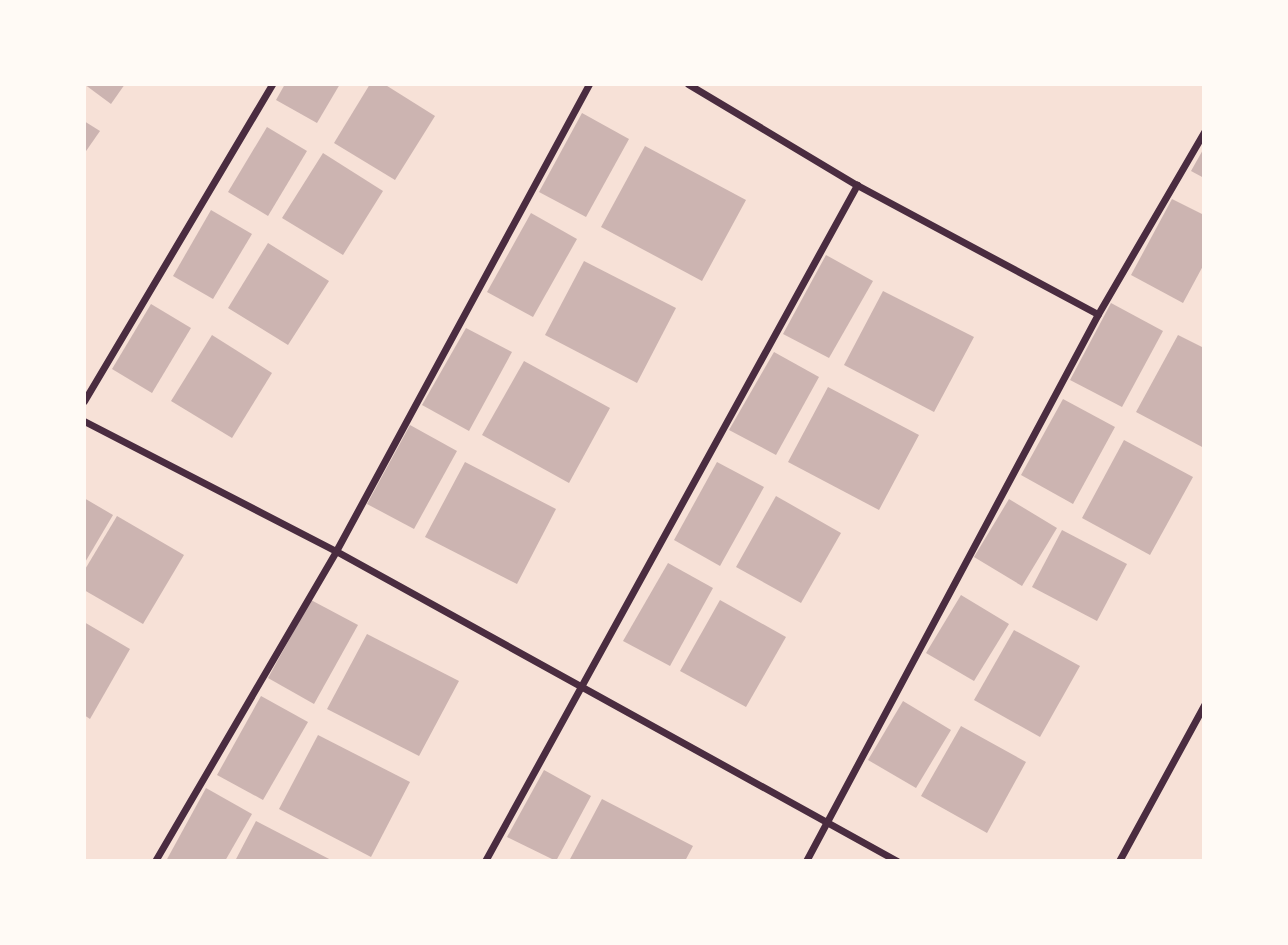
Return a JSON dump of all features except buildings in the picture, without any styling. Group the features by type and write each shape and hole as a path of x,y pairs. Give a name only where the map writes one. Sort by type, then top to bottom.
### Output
{"street":[{"path":"84,401 272,84"},
{"path":"155,861 336,551 589,84"},
{"path":"688,84 857,185 1098,314"},
{"path":"806,861 1098,314 1204,132"},
{"path":"485,861 584,688 857,185"},
{"path":"84,421 336,551 826,825 897,861"},
{"path":"1119,861 1204,705"}]}
